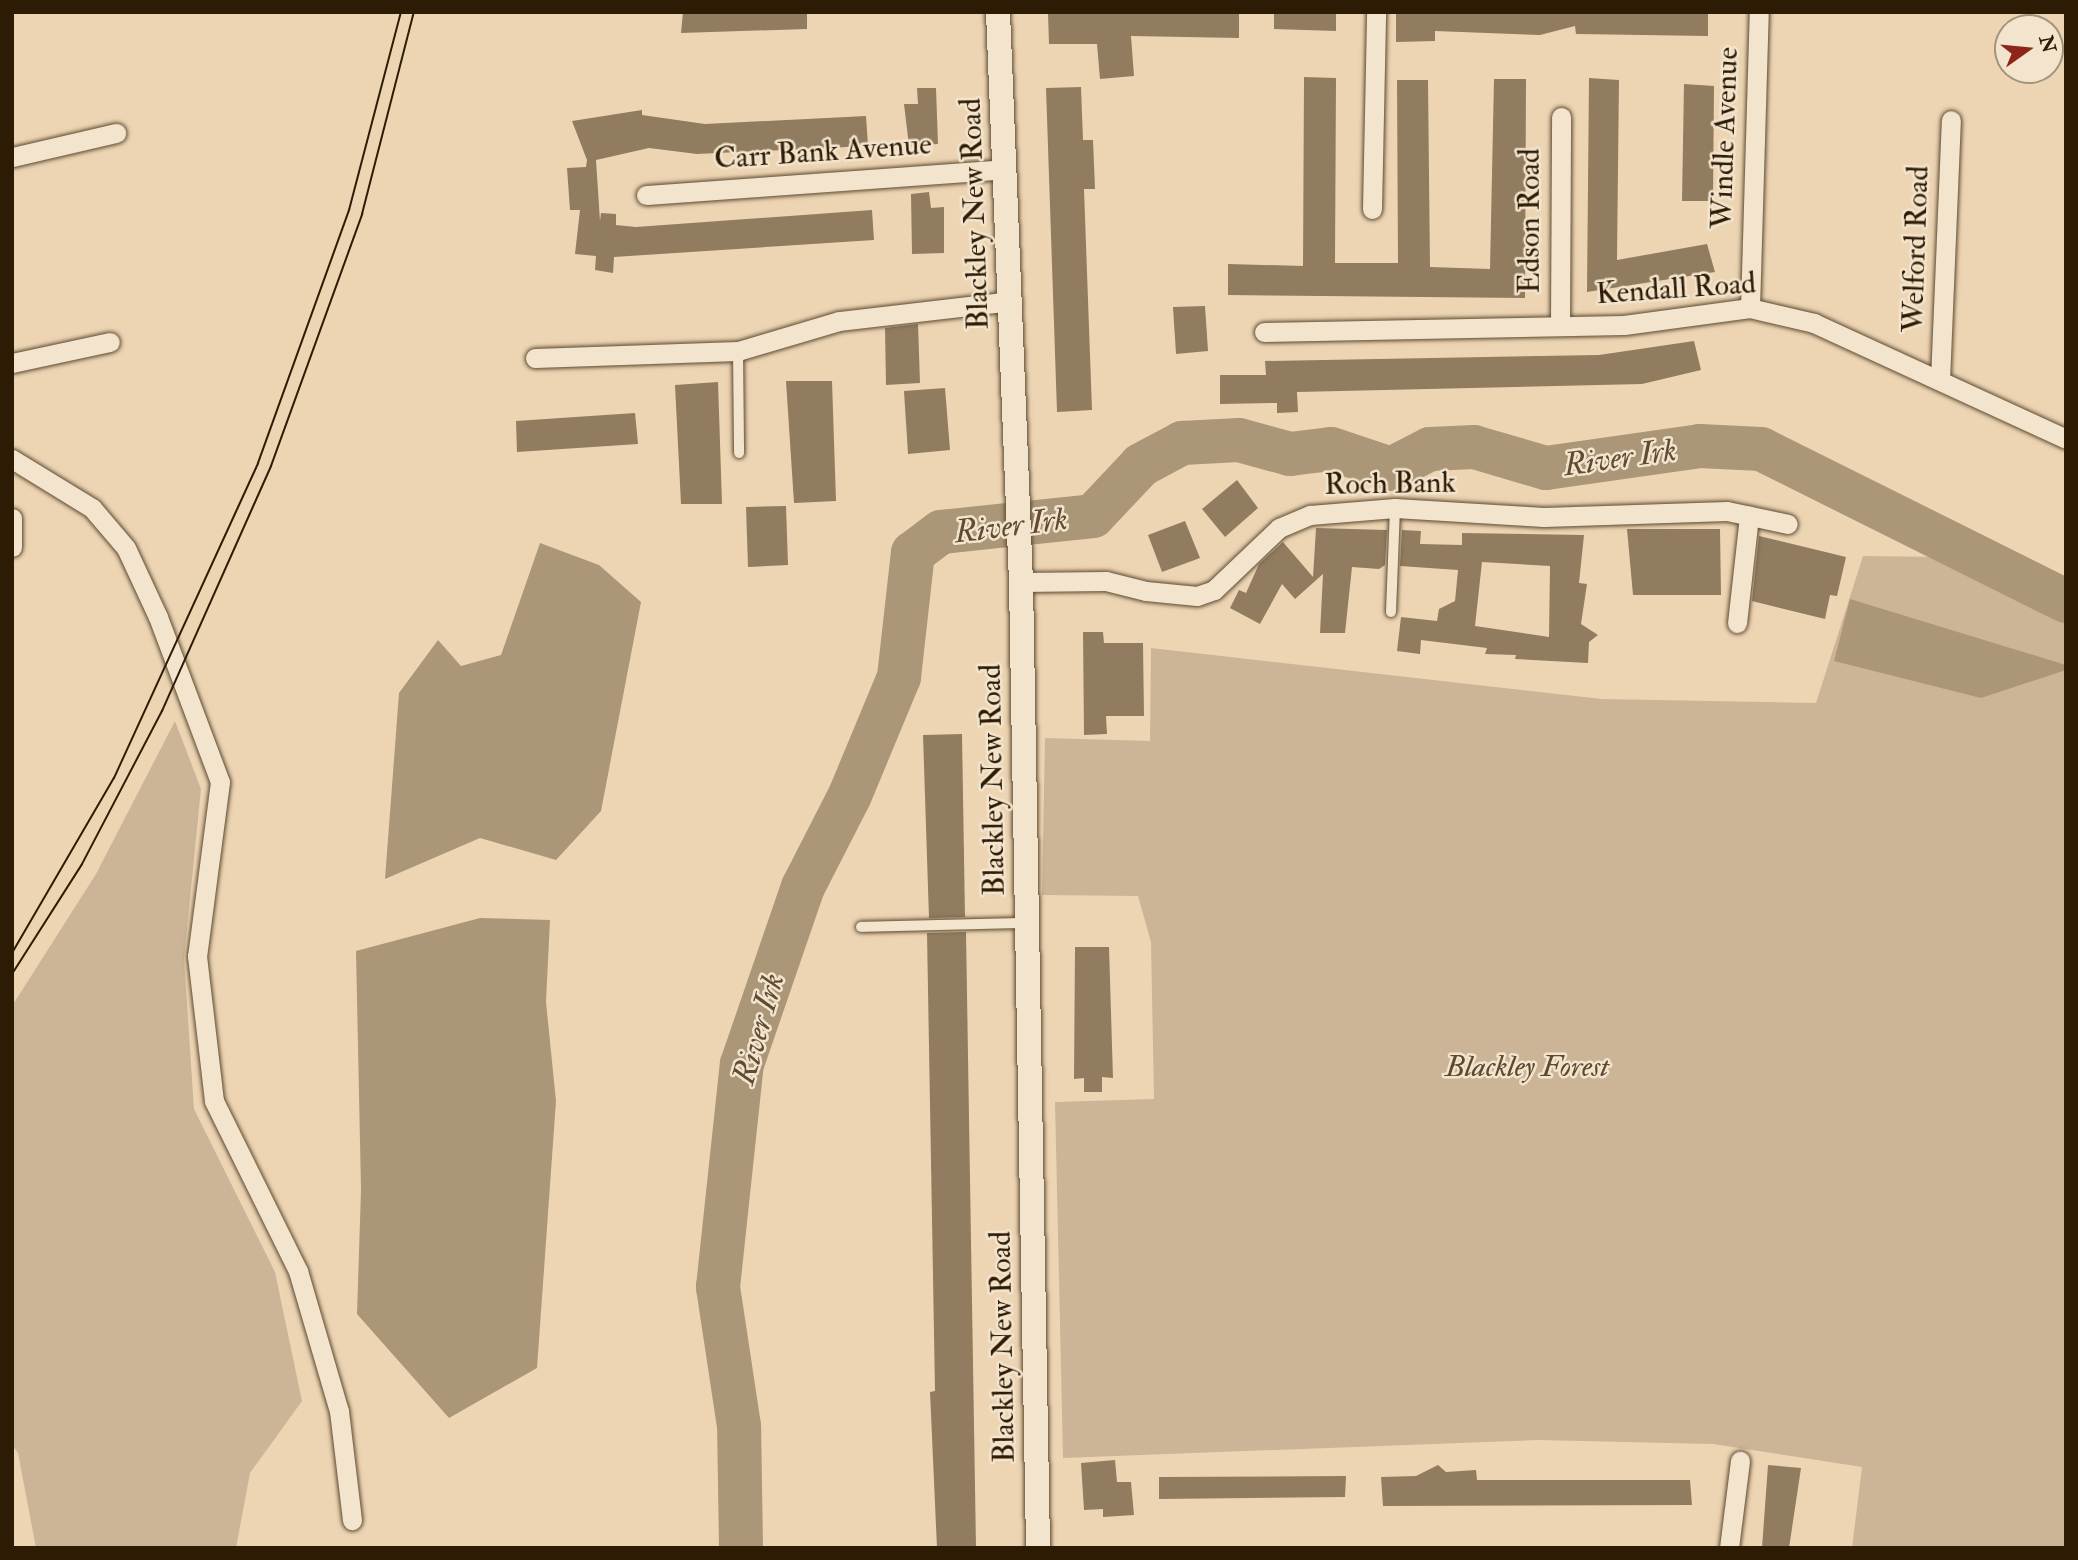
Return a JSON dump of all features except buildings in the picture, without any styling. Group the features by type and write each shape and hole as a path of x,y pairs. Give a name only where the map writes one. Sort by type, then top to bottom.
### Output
{"street":[{"name":"Blackley New Road","path":"998,12 1021,582 1038,1548"},
{"path":"1372,209 1376,12"},
{"name":"Windle Avenue","path":"1750,308 1759,12"},
{"name":"Edson Road","path":"1560,326 1561,117"},
{"name":"Welford Road","path":"1940,380 1951,120"},
{"path":"12,157 116,133"},
{"name":"Carr Bank Avenue","path":"646,195 1005,169"},
{"path":"535,358 738,350 839,321 1010,300"},
{"name":"Kendall Road","path":"1264,332 1624,325 1750,308 1814,323 2066,439"},
{"path":"12,363 110,342"},
{"path":"12,459 92,508 126,548 158,617 220,782 197,956 214,1101 298,1271 339,1411 352,1520"},
{"name":"Roch Bank","path":"1021,582 1106,581 1146,591 1197,596 1214,590 1279,528 1310,515 1395,508 1544,517 1727,511 1788,524"},
{"path":"1737,622 1749,516"},
{"path":"12,518 12,547"},
{"path":"1729,1548 1740,1461"}],"lane":[{"path":"738,350 739,453"},
{"path":"1391,611 1395,508"},
{"path":"860,927 1027,923"}],"green space":[{"name":"Blackley Forest","path":"1863,556 1943,557 2066,615 2066,1548 1852,1548 1862,1467 1713,1444 1538,1440 1063,1458 1055,1102 1154,1099 1151,942 1138,896 1042,895 1045,738 1150,741 1151,648 1602,699 1816,703"},
{"path":"175,721 201,789 184,958 194,1109 275,1272 302,1401 250,1473 236,1548 36,1548 18,1453 12,1445 12,1006 96,874"}],"shaded area":[{"path":"540,543 599,565 641,602 601,811 556,860 480,838 385,879 399,693 438,640 461,666 501,655"},
{"path":"1850,599 2066,665 2066,670 1981,698 1834,661"},
{"path":"480,918 550,920 546,1002 556,1101 537,1368 449,1418 357,1314 361,1190 356,951"}],"waterway":[{"name":"River Irk","path":"741,1548 739,1426 718,1287 742,1064 803,887 850,795 899,677 913,553 941,532 1093,516 1141,465 1182,443 1239,440 1290,454 1331,449 1391,469 1430,449 1474,447 1546,468 1700,446 1761,449 2066,601"}],"tram line":[{"path":"12,953 114,778 258,463 349,210 401,12"},
{"path":"12,974 82,864 162,711 271,466 362,214 414,12"}]}
